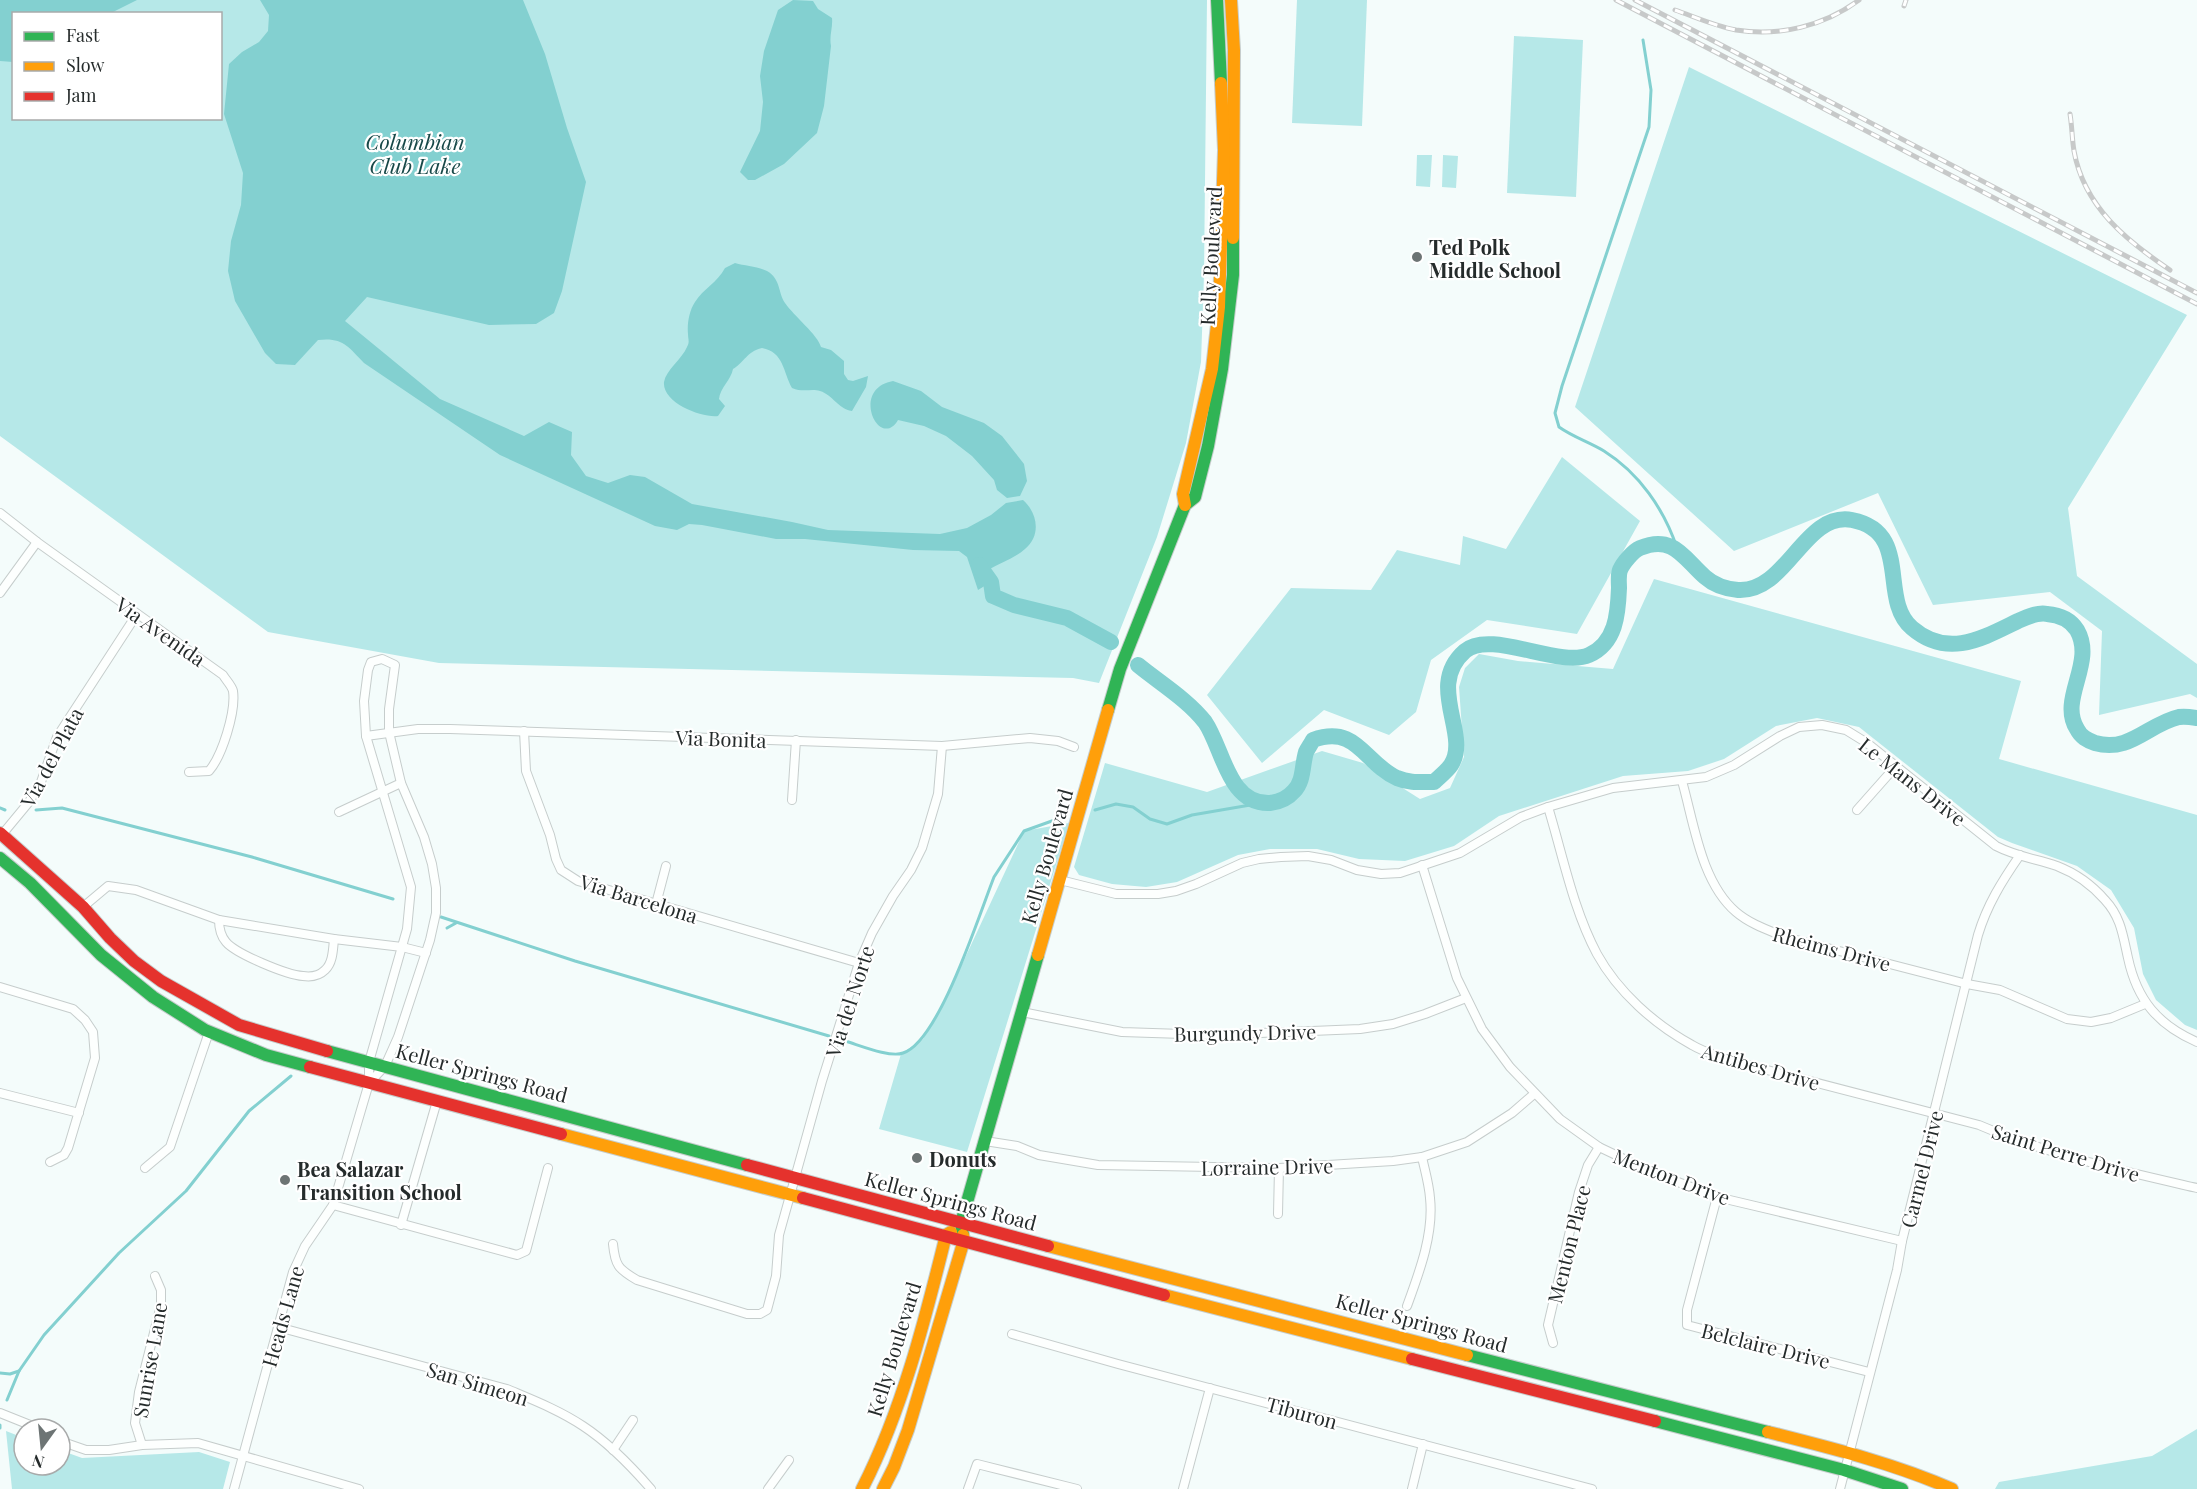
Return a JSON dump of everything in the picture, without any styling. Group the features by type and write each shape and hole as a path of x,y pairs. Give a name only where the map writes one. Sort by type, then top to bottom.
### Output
{"main road":[{"name":"Kelly Boulevard","path":"1217,0 1228,208"},
{"name":"Kelly Boulevard","path":"883,1489 906,1436 964,1240 962,1223 1120,669 1185,506 1183,494 1212,369 1228,208 1234,50 1231,0"},
{"name":"Keller Springs Road","path":"1,835 83,907 134,961 161,981 239,1025 332,1053 962,1223 1550,1377 1849,1452 1913,1472 1952,1489"},
{"name":"Keller Springs Road","path":"0,858 30,883 93,948 153,997 209,1032 266,1055 1203,1305 1844,1470 1902,1489"},
{"path":"583,1139 588,1121"},
{"path":"946,1235 962,1223"},
{"name":"Kelly Boulevard","path":"862,1489 886,1437 929,1303 946,1235"},
{"path":"906,1376 923,1381"}],"street":[{"name":"Via Avenida","path":"0,513 223,675 232,689 233,705 218,762 210,771 189,772"},
{"path":"0,593 37,542"},
{"name":"Via del Plata","path":"1,835 29,802 41,782 57,736 136,614"},
{"path":"382,659 395,665 389,700 389,732 401,783 424,837 432,864 436,888 436,913 426,953 398,1037 385,1066 369,1083 369,1062 407,929 411,887 381,793 366,736 364,701 368,670 371,662 382,659"},
{"name":"Le Mans Drive","path":"1060,880 1116,894 1141,896 1176,891 1226,869 1259,859 1308,856 1331,860 1357,870 1381,874 1400,873 1460,853 1521,817 1548,807 1613,788 1706,777 1734,765 1780,736 1799,727 1822,726 1846,730 1867,743 1996,846 2056,866 2074,874 2093,888 2106,901 2119,920 2134,982 2145,1004 2177,1033 2197,1041"},
{"name":"Via Bonita","path":"366,736 418,729 450,729 942,746 1030,738 1058,741 1074,747"},
{"name":"Via Barcelona","path":"524,731 526,771 561,870 578,881 859,963"},
{"path":"792,800 796,740"},
{"name":"Via del Norte","path":"613,1244 615,1261 623,1272 637,1280 747,1314 760,1314 767,1310 776,1276 779,1235 822,1081 859,963 872,933 922,848 938,794 942,746"},
{"path":"1857,810 1896,766"},
{"name":"Rheims Drive","path":"1682,781 1708,874 1720,895 1736,912 1758,927 1785,937 1967,984 2000,990 2067,1019 2091,1022 2111,1018 2145,1004"},
{"path":"339,812 401,783"},
{"name":"Antibes Drive","path":"1548,807 1582,919 1597,953 1608,973 1629,998 1655,1019 1692,1046 1725,1059 1935,1113"},
{"name":"Carmel Drive","path":"1840,1489 1897,1270 1902,1241 1985,913 1997,889 2020,855"},
{"path":"656,904 666,866"},
{"name":"Menton Drive","path":"1422,866 1457,978 1482,1029 1510,1067 1560,1119 1599,1147 1644,1169 1717,1197 1902,1241"},
{"path":"83,907 108,886 136,890 219,920 334,939 402,947 426,953"},
{"path":"219,920 219,930 226,942 237,950 274,967 301,976 312,976 327,969 334,939"},
{"path":"0,987 73,1009 85,1020 93,1032 94,1058 79,1113 64,1155 50,1162"},
{"name":"Burgundy Drive","path":"1022,1012 1072,1024 1122,1032 1213,1035 1360,1029 1393,1024 1466,998"},
{"path":"145,1168 170,1147 209,1032"},
{"name":"Heads Lane","path":"234,1489 293,1272 305,1246 333,1205 369,1083"},
{"path":"0,1094 79,1113"},
{"name":"Lorraine Drive","path":"985,1141 1017,1146 1050,1158 1098,1165 1279,1168 1357,1164 1422,1157 1467,1142 1512,1113 1534,1094"},
{"path":"401,1225 437,1101"},
{"name":"Saint Perre Drive","path":"1935,1113 1979,1125 2016,1141 2084,1162 2197,1188"},
{"name":"Menton Place","path":"1553,1343 1548,1325 1578,1192 1588,1165 1599,1147"},
{"path":"1407,1306 1428,1235 1431,1200 1422,1157"},
{"path":"333,1205 517,1255 526,1251 548,1168"},
{"path":"1278,1214 1279,1168"},
{"name":"Belclaire Drive","path":"1717,1197 1687,1310 1687,1325 1869,1372"},
{"name":"Sunrise Lane","path":"142,1445 135,1423 139,1392 161,1305 160,1290 155,1276"},
{"name":"San Simeon","path":"278,1327 507,1389 540,1402 583,1426 613,1450 651,1489"},
{"name":"Tiburon","path":"1012,1334 1592,1489"},
{"path":"1183,1489 1210,1388"},
{"path":"613,1450 633,1420"},
{"path":"72,1445 86,1450 109,1450 142,1445 198,1443 359,1489"},
{"path":"1412,1489 1423,1444"},
{"path":"768,1489 789,1460"},
{"path":"968,1489 977,1464 1077,1489"}],"shaded area":[{"path":"0,0 1207,0 1201,362 1186,443 1157,537 1099,683 1073,678 439,663 268,632 0,436"},
{"path":"1297,0 1367,0 1362,126 1292,123"},
{"path":"1514,36 1583,40 1576,197 1507,193"},
{"path":"1689,67 2187,315 2068,508 2077,576 2197,664 2197,698 2190,694 2099,715 2102,631 2050,592 1933,605 1878,493 1734,551 1575,407"},
{"path":"1417,155 1432,155 1430,187 1416,186"},
{"path":"1443,155 1458,156 1456,188 1442,187"},
{"path":"1562,457 1640,521 1577,634 1487,620 1431,660 1416,712 1389,735 1324,710 1262,763 1207,695 1291,588 1371,590 1397,550 1460,565 1463,536 1506,549"},
{"path":"1654,579 2021,681 1999,759 2197,815 2197,1030 2185,1025 2156,1000 2143,974 2134,928 2111,890 2077,866 1998,837 1859,727 1817,718 1776,726 1724,759 1688,771 1623,776 1499,816 1454,846 1405,861 1359,859 1317,849 1270,849 1238,855 1177,882 1146,887 1112,884 1079,875 1074,867 1105,763 1207,792 1322,751 1363,763 1420,799 1450,788 1464,757 1459,687 1465,668 1479,654 1518,661 1613,669"},
{"path":"1069,823 967,1152 879,1129 901,1054 923,1039 951,988 1024,831"},
{"path":"2197,1429 2197,1489 1995,1489 1999,1482 2152,1456"},
{"path":"6,1431 12,1433 12,1477 72,1477 72,1454 82,1458 199,1452 230,1462 223,1489 12,1489"}],"water":[{"path":"0,0 137,0 113,12 12,12 12,62 0,61"},
{"name":"Columbian Club Lake","path":"260,0 523,0 545,54 586,182 562,291 554,313 536,324 489,325 367,297 345,321 440,399 524,436 549,422 572,432 571,455 586,476 608,483 630,475 645,477 692,504 828,530 940,534 967,528 991,515 1006,503 1023,500 1032,511 1036,524 1036,531 1030,543 1017,555 988,570 991,582 978,590 967,557 959,551 913,550 805,539 776,539 702,525 689,524 677,530 655,526 500,455 364,363 349,347 339,341 318,340 295,365 276,364 265,353 235,301 228,271 231,241 241,205 243,173 224,114 229,64 242,52 259,42 268,31 269,15"},
{"path":"793,0 813,1 818,9 832,18 824,106 817,133 784,164 755,180 748,180 740,172 760,131 763,102 760,76 764,51 778,10"},
{"path":"735,263 759,268 772,274 785,303 821,347 831,350 844,361 844,374 848,380 853,381 868,376 866,387 852,411 843,408 820,391 792,388 779,358 769,350 762,348 752,352 733,369 720,395 719,399 725,406 718,416 693,412 676,403 669,396 665,390 665,378 688,345 688,322 693,306 698,297 725,268"},
{"path":"893,381 921,391 942,407 984,423 1002,436 1024,464 1027,481 1020,496 1007,498 997,490 994,480 972,456 946,436 924,426 898,420 891,428 883,428 877,423 870,405 873,395 880,386"}],"waterway":[{"path":"1643,40 1651,90 1649,127 1555,413 1559,427 1604,451 1639,481 1665,519 1677,548"},
{"path":"1138,665 1182,699 1205,722 1236,785 1245,795 1256,801 1270,803 1292,793 1300,783 1306,752 1313,740 1328,736 1350,741 1397,778 1434,782 1451,765 1456,753 1456,739 1448,694 1449,679 1454,665 1465,651 1476,645 1491,644 1560,657 1576,658 1589,655 1605,643 1614,627 1618,608 1620,570 1628,558 1640,548 1652,544 1670,546 1712,582 1725,588 1738,590 1755,587 1770,579 1821,528 1835,521 1852,520 1871,527 1882,538 1889,552 1897,601 1902,616 1912,628 1925,637 1952,644 1979,639 2029,616 2052,615 2068,620 2077,630 2082,642 2072,717 2079,732 2087,739 2107,745 2119,744 2168,721 2181,717 2197,718"},
{"path":"979,565 991,582 993,596 1014,605 1067,618 1111,642"},
{"path":"1095,810 1116,804 1133,807 1150,819 1167,824 1192,815 1262,803"},
{"path":"0,808 5,810"},
{"path":"36,810 62,808 252,857 393,899"},
{"path":"845,1041 890,1054 903,1053 917,1044 944,1002 994,877 1024,831 1063,817"},
{"path":"441,917 575,961 829,1036"},
{"path":"447,928 456,923"},
{"path":"7,1400 19,1371 44,1335 119,1253 186,1191 249,1111 291,1076"},
{"path":"0,1373 10,1374 19,1371"}],"railway":[{"path":"1616,0 2197,304"},
{"path":"1635,0 2197,293"},
{"path":"1675,10 1736,30 1768,32 1816,23 1859,0"},
{"path":"1904,6 1906,0"},
{"path":"2070,114 2074,151 2079,171 2097,206 2123,234 2170,270"}],"traffic: fast":[{"path":"1217,0 1221,83"},
{"path":"1108,710 1120,669 1185,505 1195,497 1208,446 1222,369 1233,275 1233,238"},
{"path":"0,858 30,883 101,955 153,997 205,1030 266,1055 310,1067"},
{"path":"963,1235 961,1223 1038,955"},
{"path":"327,1051 747,1165"},
{"path":"1467,1355 1768,1432"},
{"path":"1655,1421 1844,1470 1902,1489"}],"traffic: slow":[{"path":"1231,0 1234,50 1233,238"},
{"path":"1185,505 1183,494 1212,369 1219,307 1224,150 1221,83"},
{"path":"1038,955 1108,710"},
{"path":"561,1134 803,1198"},
{"path":"862,1489 901,1397 921,1332 946,1235 951,1232"},
{"path":"883,1489 908,1430 964,1240 963,1235"},
{"path":"1048,1246 1467,1355"},
{"path":"1164,1295 1412,1359"},
{"path":"1768,1432 1884,1464 1952,1489"}],"traffic: jam":[{"path":"0,833 83,907 134,961 161,981 239,1025 327,1051"},
{"path":"310,1067 561,1134"},
{"path":"747,1165 1048,1246"},
{"path":"803,1198 1164,1295"},
{"path":"1412,1359 1655,1421"}],"place":[{"name":"Ted Polk Middle School","path":"1417,257"},
{"name":"Donuts","path":"917,1158"},
{"name":"Bea Salazar Transition School","path":"285,1180"}]}
